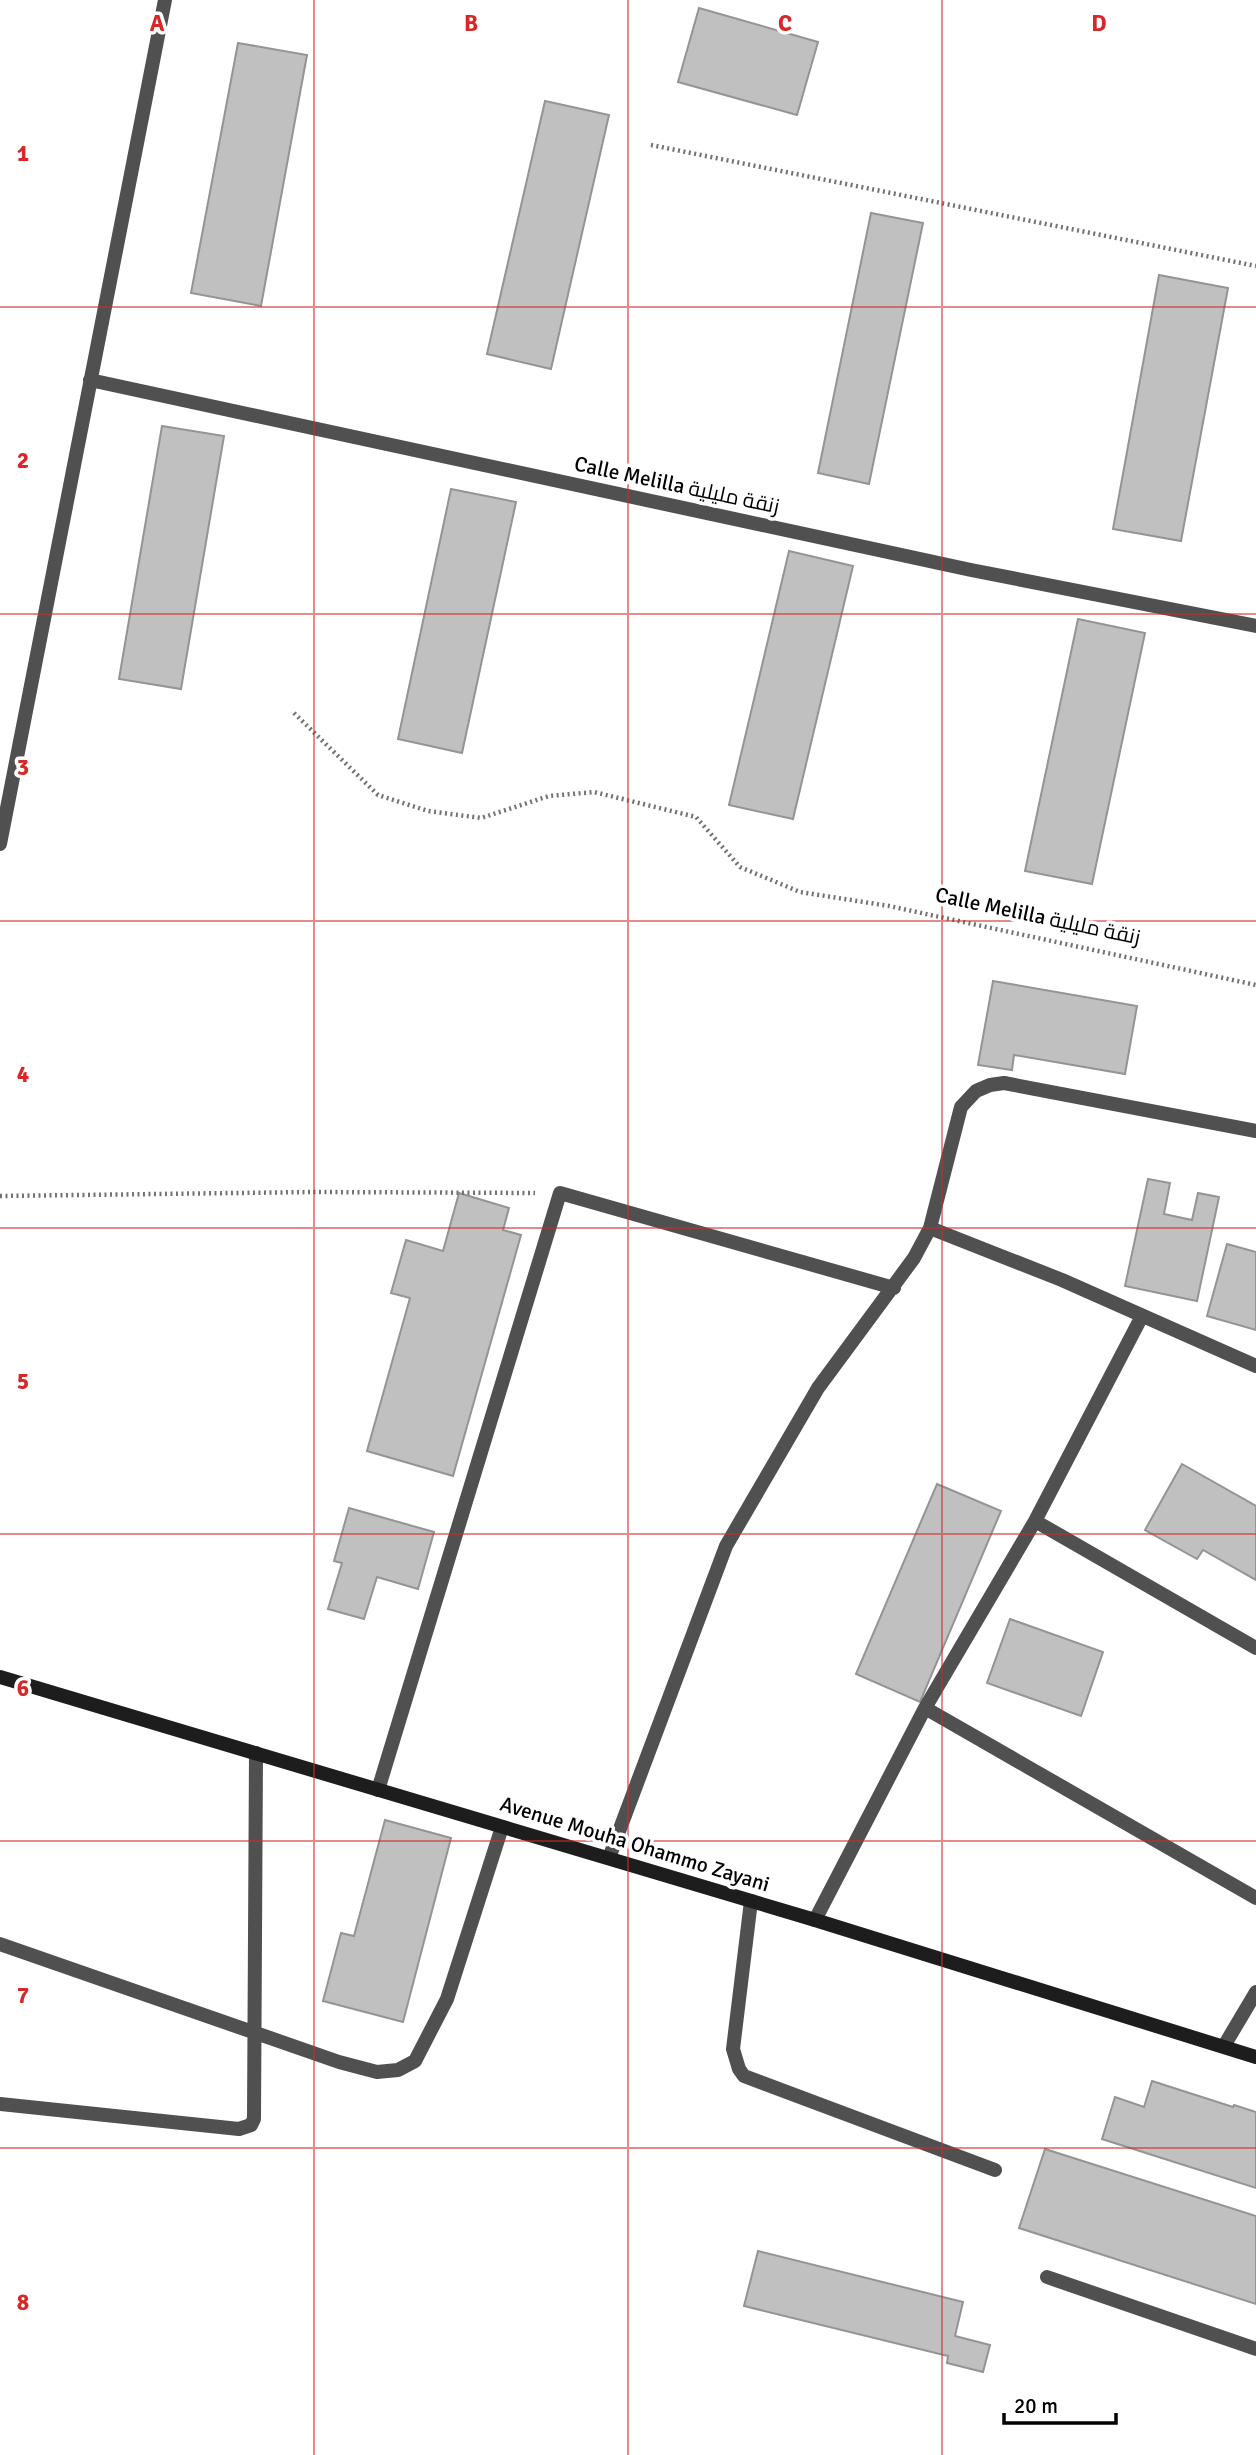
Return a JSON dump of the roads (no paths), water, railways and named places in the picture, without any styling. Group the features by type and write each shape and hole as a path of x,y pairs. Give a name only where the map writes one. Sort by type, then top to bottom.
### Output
{"street":[{"path":"0,844 165,0"},
{"name":"Calle Melilla زنقة مليلية","path":"90,380 971,570 1256,626"},
{"path":"609,1858 726,1546 818,1388 914,1258 930,1228 961,1107 976,1091 1004,1083 1256,1131"},
{"path":"378,1790 560,1193 894,1288"},
{"path":"930,1228 1062,1280 1256,1366"},
{"path":"815,1920 925,1708 1035,1521 1142,1316"},
{"path":"1035,1521 1256,1648"},
{"name":"Avenue Mouha Ohammo Zayani","path":"0,1677 815,1920 1256,2057"},
{"path":"925,1708 1256,1898"},
{"path":"0,2104 245,2128 254,2119 256,1753"},
{"path":"0,1944 339,2062 377,2072 398,2070 415,2061 447,1999 502,1827"},
{"path":"751,1901 733,2049 738,2069 744,2076 995,2170"},
{"path":"1224,2046 1256,1992"},
{"path":"1047,2277 1256,2349"}]}
